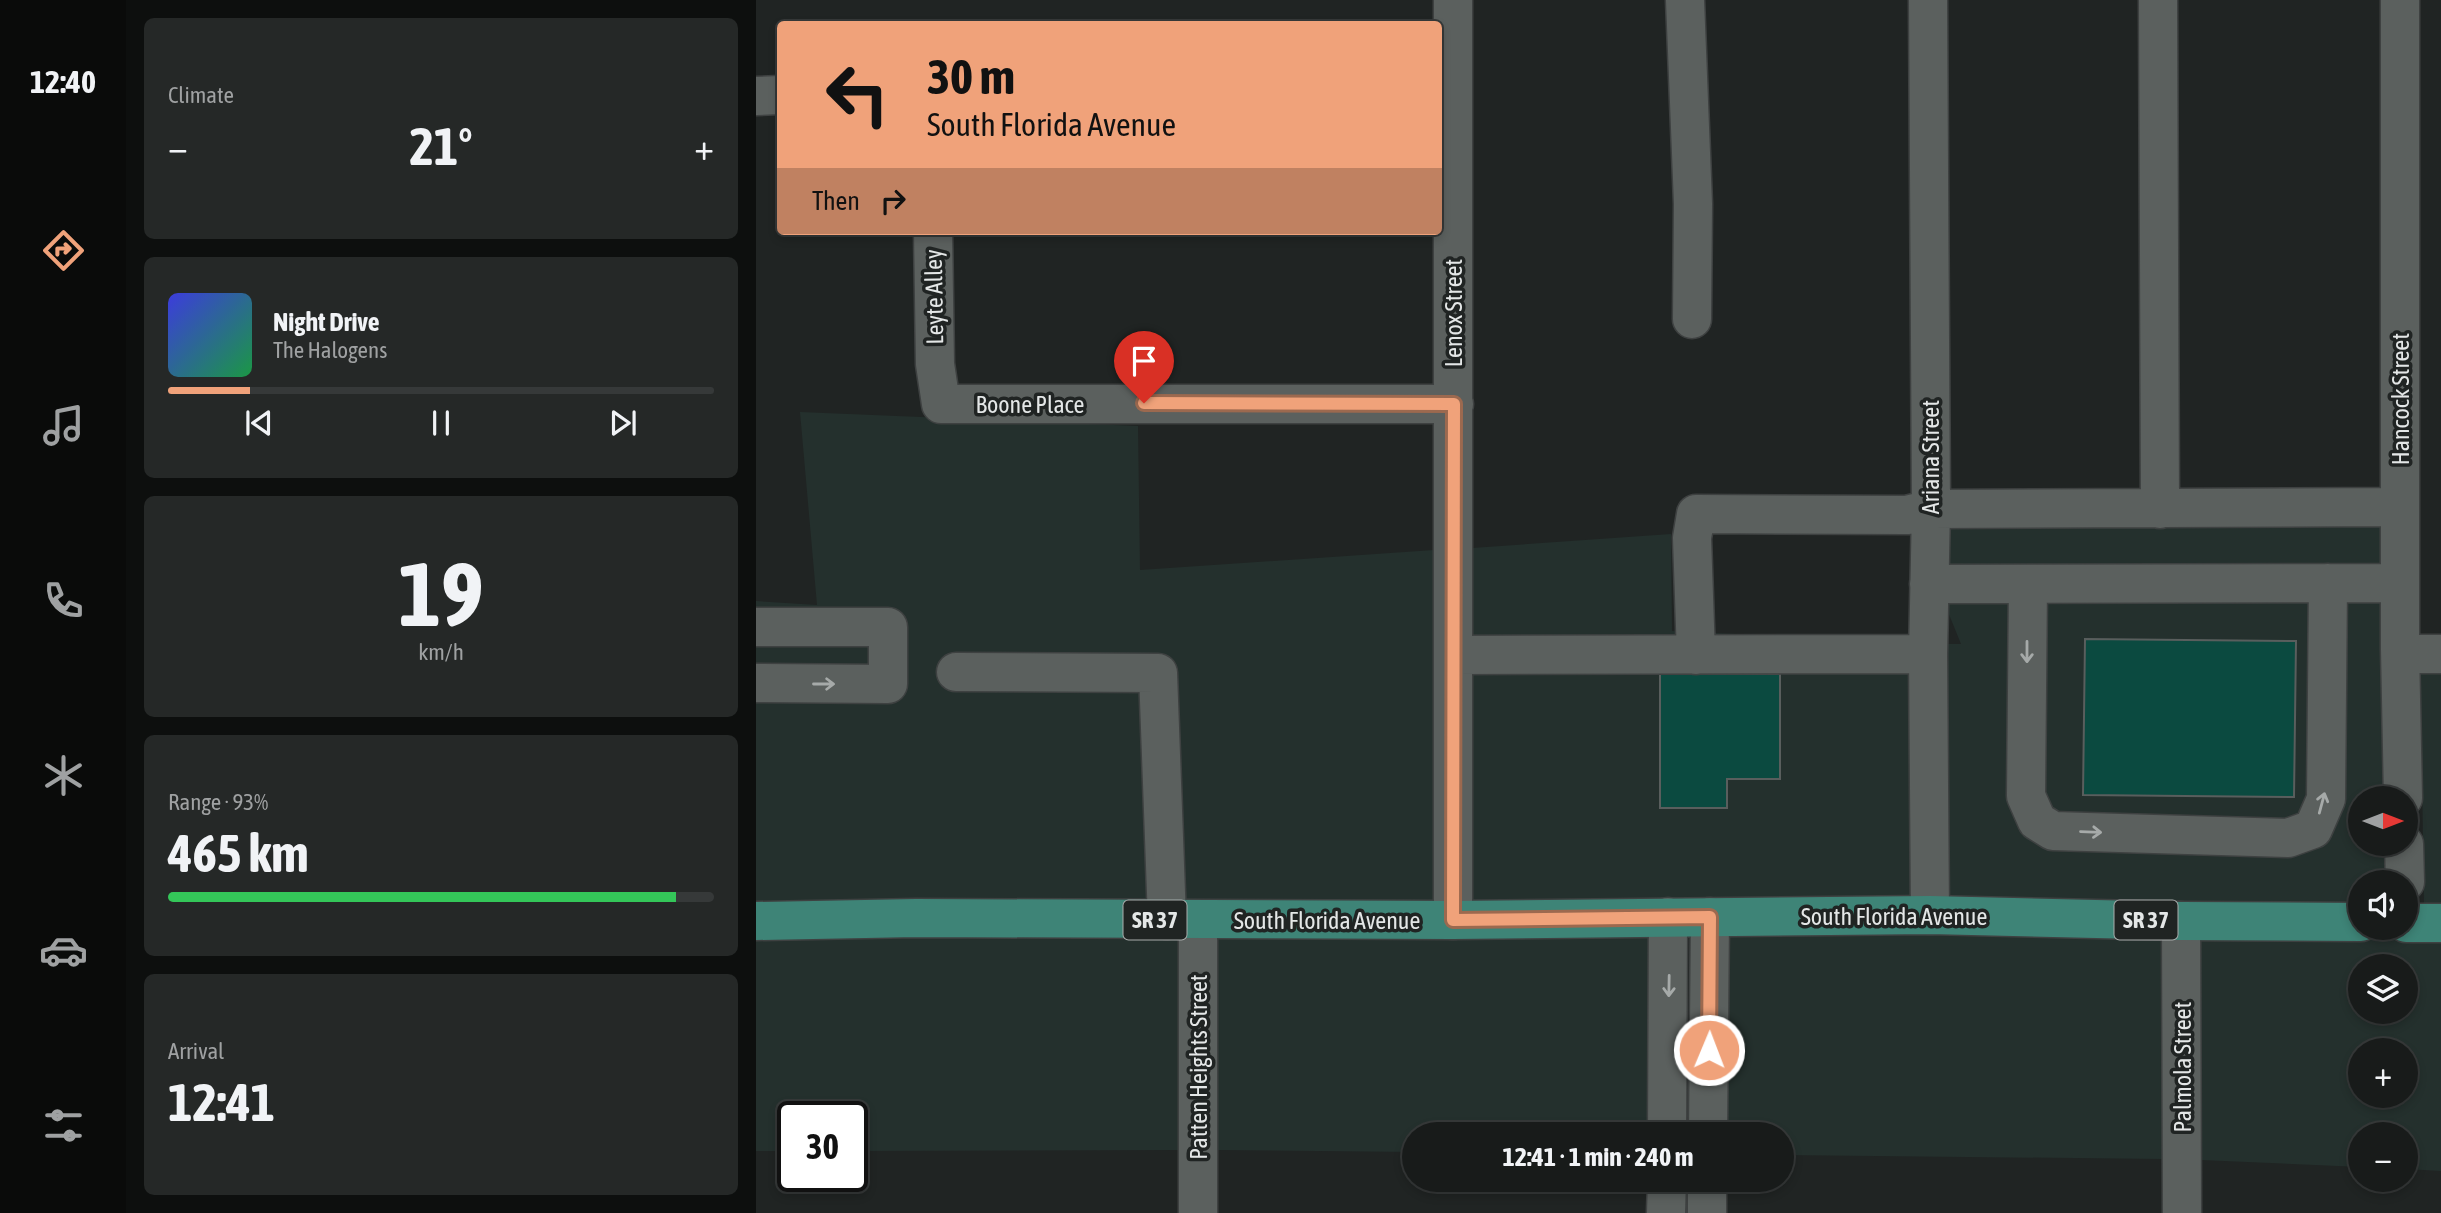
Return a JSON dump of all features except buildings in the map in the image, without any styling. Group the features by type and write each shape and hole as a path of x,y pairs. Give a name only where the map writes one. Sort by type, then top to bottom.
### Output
{"main road":[{"name":"South Florida Avenue","path":"756,921 916,918 1453,920 1930,915 2348,922"},
{"path":"2418,923 2441,923"}],"street":[{"name":"Lenox Street","path":"1453,0 1446,90 1454,404 1453,920"},
{"path":"1685,0 1693,204 1692,319"},
{"name":"Ariana Street","path":"1928,0 1930,915"},
{"path":"2158,0 2160,509"},
{"name":"Hancock Street","path":"2400,0 2400,649 2403,786"},
{"path":"756,96 777,95"},
{"name":"Leyte Alley","path":"933,235 935,364"},
{"name":"Boone Place","path":"935,364 941,404 1454,404"},
{"path":"1696,654 1692,538 1696,514 1907,515 1931,509 2400,507"},
{"path":"2028,584 2026,796 2037,821 2053,831 2288,838 2314,829 2326,799 2328,583"},
{"path":"1929,584 2400,583"},
{"path":"756,627 888,627 888,684 756,683"},
{"path":"2400,649 2415,654 2441,654"},
{"path":"1453,655 1928,654"},
{"name":"Patten Heights Street","path":"956,672 1158,673 1182,920 1198,1213"},
{"path":"1667,1122 1668,917"},
{"path":"1708,1122 1710,917"},
{"name":"Palmola Street","path":"2181,921 2182,1213"},
{"path":"1666,1213 1667,1192"},
{"path":"1707,1192 1707,1213"}],"shaded area":[{"path":"800,412 1138,426 1140,570 1434,550 1433,903 756,904 756,601 817,605"},
{"path":"2381,520 2384,786 2348,786 2348,856 2385,856 2385,870 2348,870 2348,905 1950,898 1947,644 1961,644 1948,612 1950,524"},
{"path":"1671,534 1672,631 1909,642 1911,898 1472,903 1472,548"},
{"path":"2420,642 2441,644 2441,906 2424,906"},
{"path":"1930,932 2162,937 2163,1159 1794,1155 1794,1122 1727,1122 1729,934"},
{"path":"916,935 1179,938 1179,1150 868,1151 868,1101 777,1101 777,1151 756,1151 756,938"},
{"path":"1650,935 1648,1122 1402,1122 1402,1152 1217,1150 1217,938"},
{"path":"2201,938 2441,939 2441,1171 2418,1170 2418,1122 2348,1122 2348,1166 2201,1160"}],"route":[{"path":"1144,403 1385,406 1454,404 1453,920 1710,917 1709,1050"}]}
